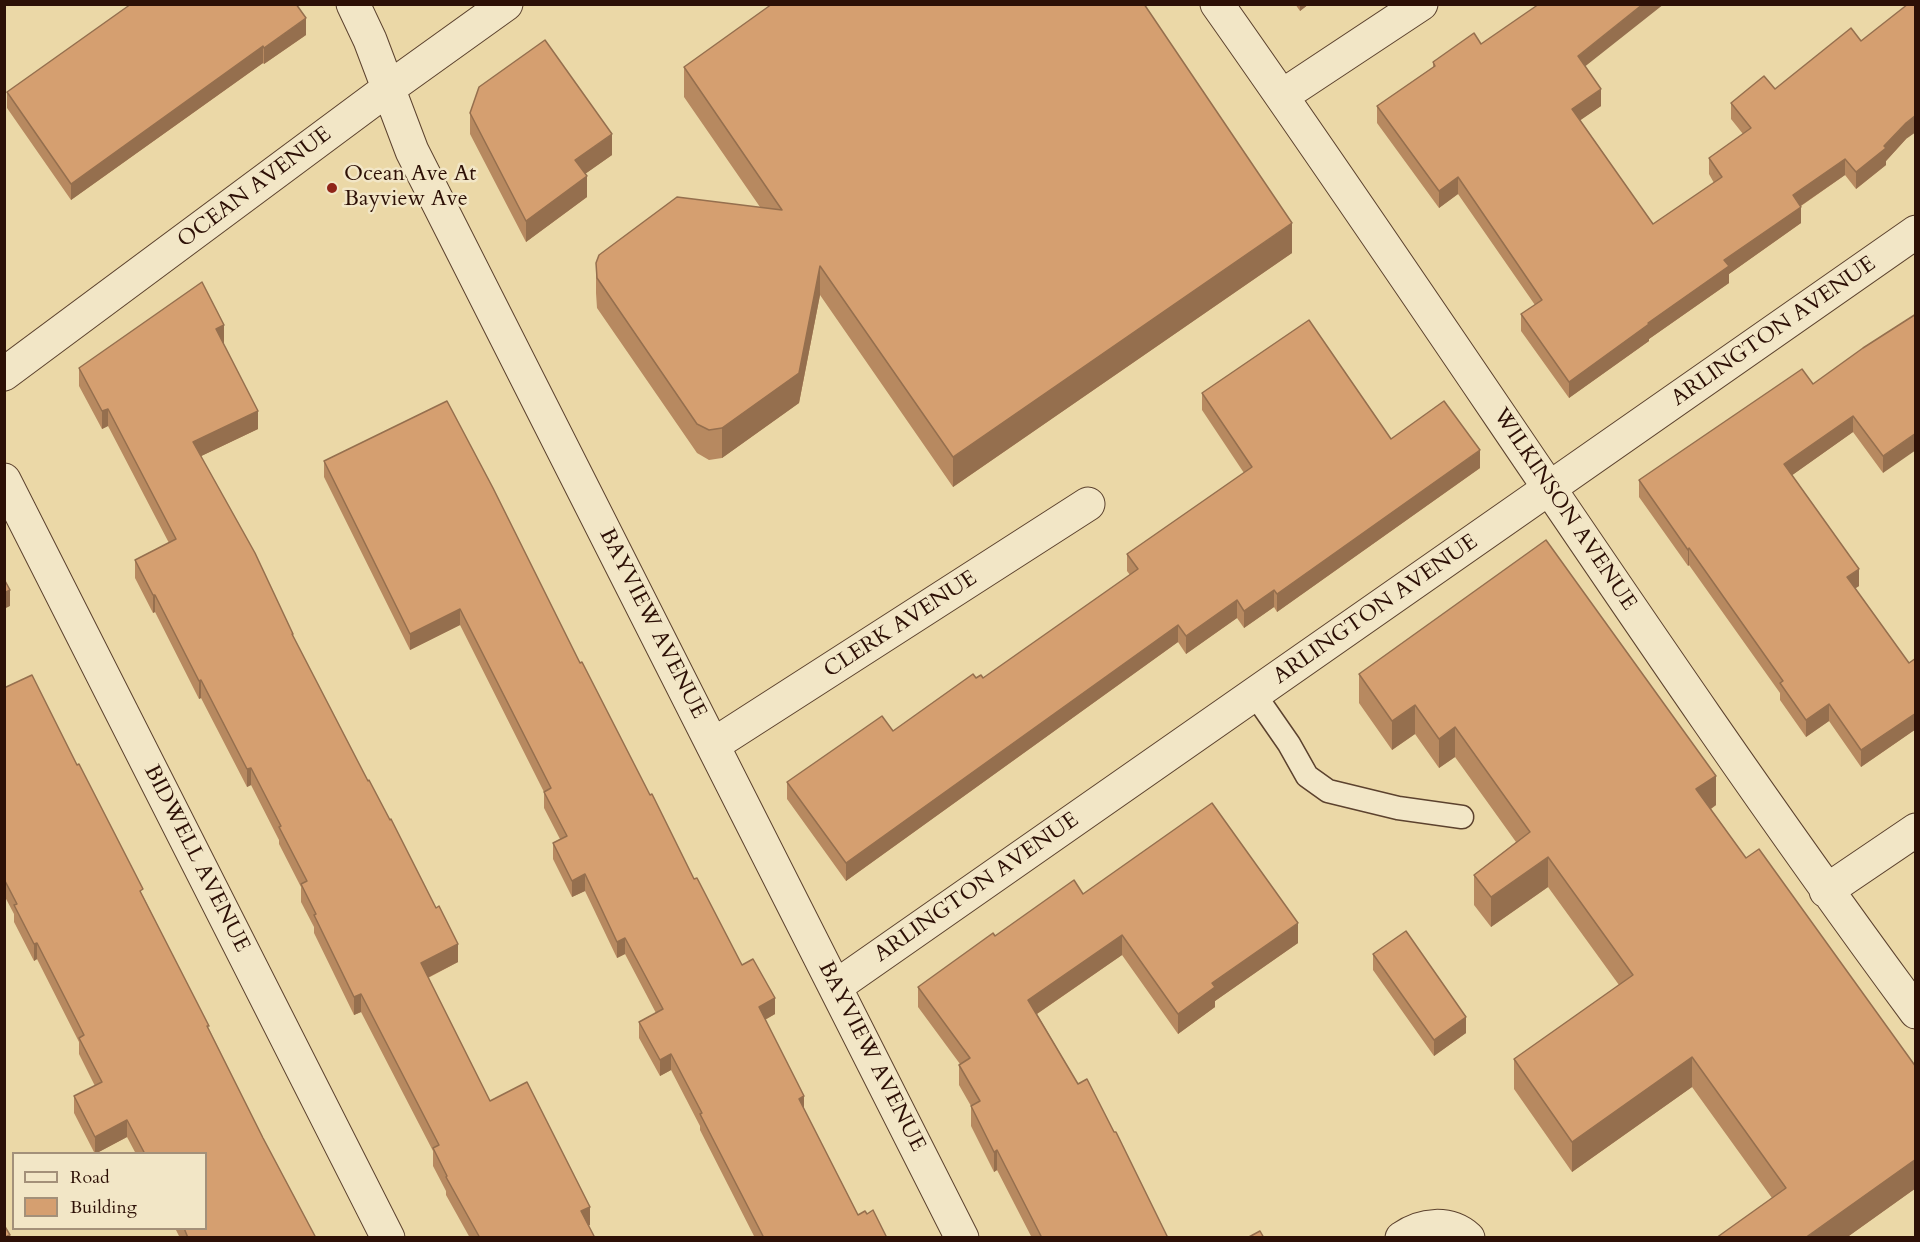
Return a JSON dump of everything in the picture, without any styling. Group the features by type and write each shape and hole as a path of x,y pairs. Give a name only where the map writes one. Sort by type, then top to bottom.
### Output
{"street":[{"name":"BAYVIEW AVENUE","path":"353,4 370,40 412,151 962,1238"},
{"name":"OCEAN AVENUE","path":"4,374 506,4"},
{"name":"WILKINSON AVENUE","path":"1217,4 1826,891 1916,1012"},
{"path":"1282,96 1421,4"},
{"name":"ARLINGTON AVENUE","path":"835,987 1916,232"},
{"name":"BIDWELL AVENUE","path":"4,480 388,1238"},
{"name":"CLERK AVENUE","path":"713,746 1088,504"},
{"path":"1826,891 1916,830"},
{"path":"1402,1238 1414,1230 1430,1226 1447,1227 1468,1238"}],"lane":[{"path":"1255,695 1289,744 1307,776 1328,790 1398,808 1462,817"}],"building":[{"path":"131,4 296,4 306,18 264,48 263,46 71,184 7,92"},
{"path":"772,4 1144,4 1292,223 953,457 820,266 799,373 722,428 709,430 697,424 597,278 596,263 599,255 677,197 782,210 684,67"},
{"path":"1539,4 1643,4 1578,56 1601,89 1572,109 1653,224 1722,177 1709,158 1751,128 1731,103 1764,76 1775,89 1851,28 1861,41 1908,4 1916,4 1916,115 1884,146 1886,148 1856,172 1845,159 1793,195 1801,207 1724,260 1729,266 1569,382 1521,314 1542,300 1458,177 1439,191 1377,106 1435,66 1433,62 1474,33 1481,44"},
{"path":"545,40 612,134 575,160 587,176 526,221 470,113 479,87"},
{"path":"202,282 224,325 216,329 258,411 193,442 255,553 292,634 368,781 391,819 436,908 439,906 458,944 421,963 490,1101 527,1082 590,1207 581,1211 595,1238 480,1238 446,1177 433,1148 439,1145 361,994 354,997 314,915 316,914 301,884 307,881 279,827 281,826 251,768 247,769 135,560 176,539 108,409 102,411 79,368"},
{"path":"1916,314 1916,433 1883,456 1853,416 1784,464 1859,569 1847,577 1909,663 1916,658 1916,713 1861,750 1829,704 1806,720 1780,683 1783,681 1639,480 1802,369 1813,384"},
{"path":"1309,320 1391,439 1444,401 1480,450 1277,594 1274,590 1244,611 1237,600 1186,636 1178,625 846,863 787,782 882,716 893,731 973,674 976,678 981,675 983,678 1138,569 1127,554 1252,467 1202,393"},
{"path":"447,401 580,663 582,662 650,795 652,794 694,879 697,878 742,965 753,959 775,998 759,1007 804,1096 799,1099 858,1215 865,1211 867,1214 873,1210 887,1238 764,1238 671,1054 660,1060 639,1022 663,1009 625,938 617,942 585,874 572,881 553,843 567,836 544,792 551,788 460,609 410,634 324,461"},
{"path":"1546,540 1716,776 1696,789 1746,858 1759,849 1916,1067 1916,1159 1805,1238 1716,1238 1786,1188 1692,1057 1572,1142 1514,1059 1633,975 1548,857 1491,897 1474,875 1530,832 1455,727 1439,739 1415,705 1392,721 1359,674"},
{"path":"4,579 10,590 4,593"},
{"path":"32,675 143,889 140,891 263,1138 316,1238 188,1238 185,1230 207,1230 207,1152 144,1152 127,1120 95,1137 74,1096 102,1082 79,1038 84,1035 37,943 34,944 14,905 17,904 4,879 4,688"},
{"path":"1212,803 1298,923 1212,983 1215,987 1178,1014 1122,935 1028,1000 1078,1084 1087,1079 1168,1238 1042,1238 997,1150 994,1152 971,1106 980,1101 959,1065 970,1058 918,987 993,933 995,936 1074,880 1083,894"},
{"path":"1406,931 1466,1017 1434,1040 1373,954"},
{"path":"4,1225 10,1235 7,1238 4,1238"},
{"path":"1260,1231 1264,1238 1247,1238"}],"place":[{"name":"Ocean Ave At Bayview Ave","path":"332,188"}]}
